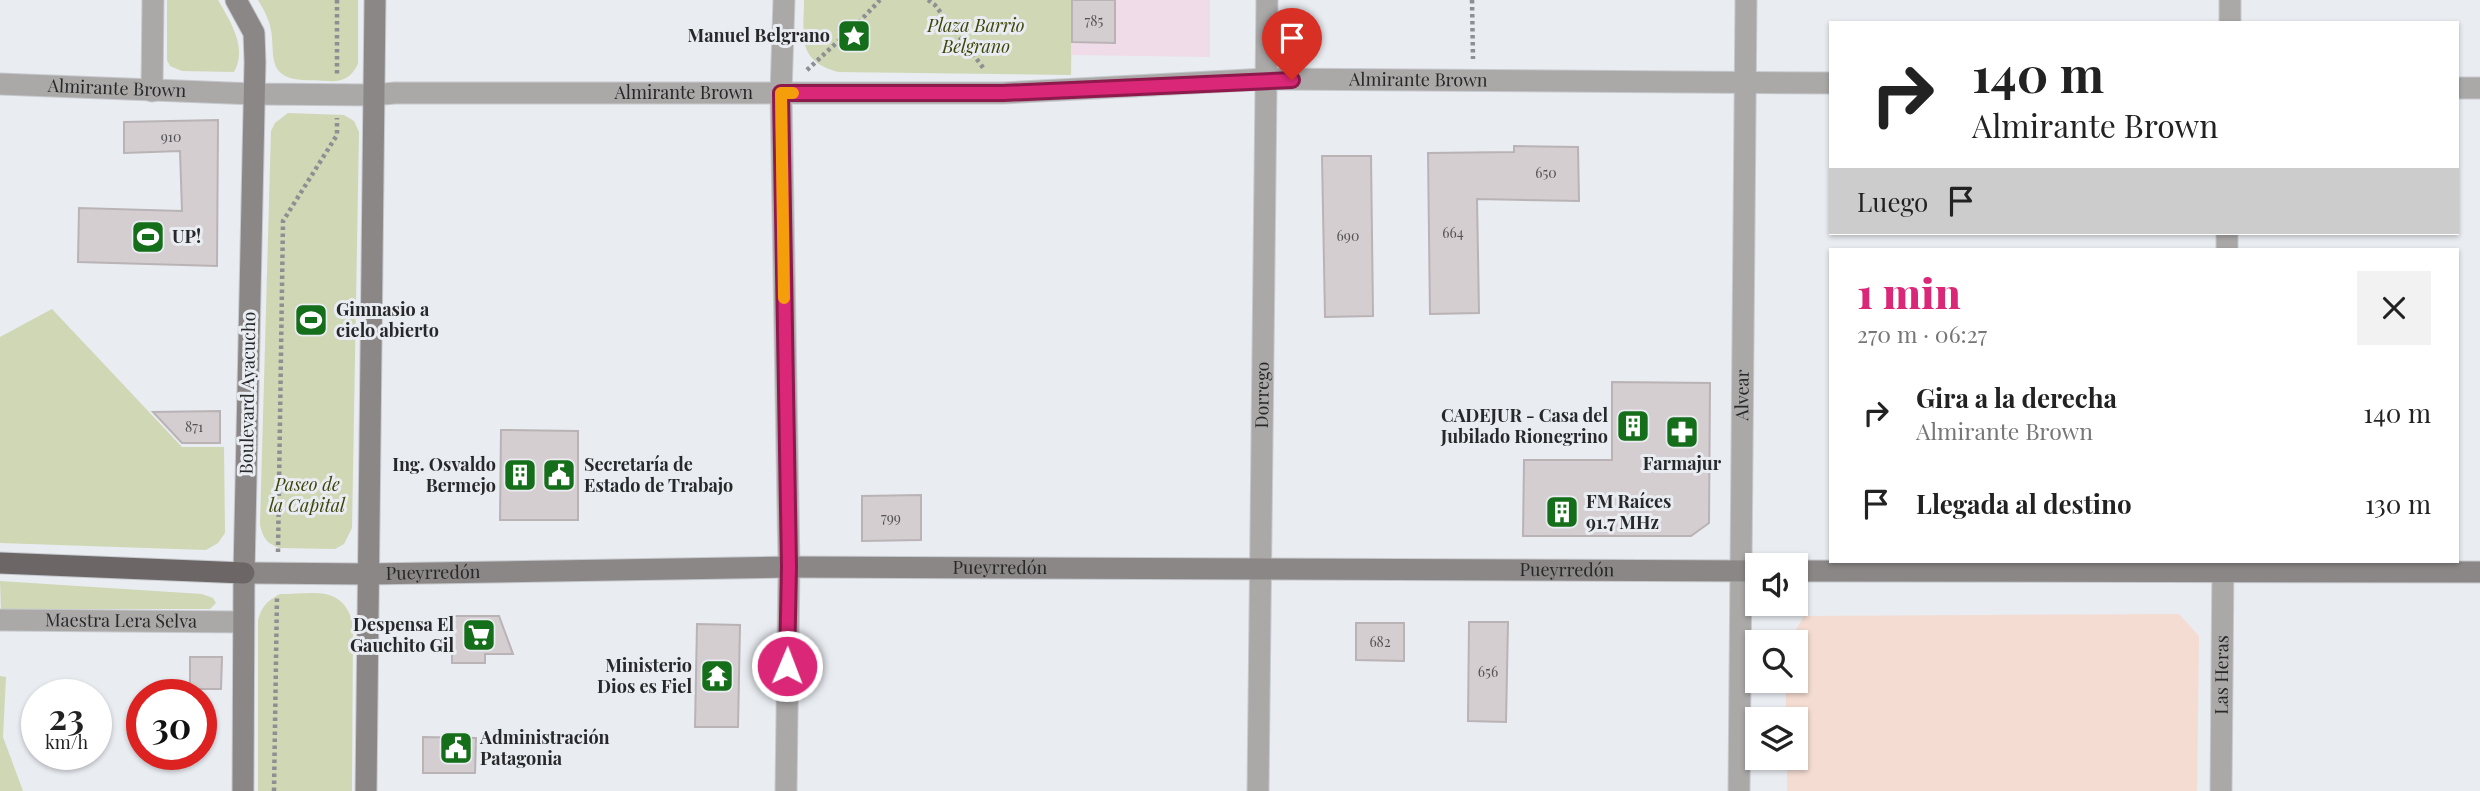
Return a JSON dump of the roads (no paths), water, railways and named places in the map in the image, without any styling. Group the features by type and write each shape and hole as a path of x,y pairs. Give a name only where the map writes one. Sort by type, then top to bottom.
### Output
{"highway":[{"path":"0,563 244,573"}],"main road":[{"name":"Boulevard Ayacucho","path":"236,0 254,33 255,94 243,622 243,791"},
{"path":"366,791 375,0"},
{"name":"Pueyrredón","path":"244,573 789,567 1745,571"},
{"path":"1808,571 2223,567 2480,572"}],"street":[{"path":"152,91 153,0"},
{"path":"783,0 781,93 789,567 786,791"},
{"name":"Dorrego","path":"1258,791 1267,0"},
{"name":"Alvear","path":"1746,0 1749,553"},
{"path":"2230,0 2230,21"},
{"name":"Almirante Brown","path":"0,84 152,91 372,95 1003,93 1266,79 1829,83"},
{"path":"2459,88 2480,88"},
{"name":"Las Heras","path":"2221,791 2223,567"},
{"name":"Alvear","path":"1740,791 1747,616"},
{"name":"Maestra Lera Selva","path":"0,620 243,622"}],"place":[{"name":"Manuel Belgrano","path":"854,36"},
{"name":"UP!","path":"148,237"},
{"name":"Gimnasio a cielo abierto","path":"311,320"},
{"name":"CADEJUR - Casa del Jubilado Rionegrino","path":"1633,426"},
{"name":"Farmajur","path":"1682,432"},
{"name":"Ing. Osvaldo Bermejo","path":"520,475"},
{"name":"Secretaría de Estado de Trabajo","path":"559,475"},
{"name":"FM Raíces 91.7 MHz","path":"1562,512"},
{"name":"Despensa El Gauchito Gil","path":"479,635"},
{"name":"Ministerio Dios es Fiel","path":"717,676"},
{"name":"Administración Patagonia","path":"456,748"}],"park label":[{"name":"Plaza Barrio Belgrano","path":"976,36"},
{"name":"Paseo de la Capital","path":"307,495"}]}
